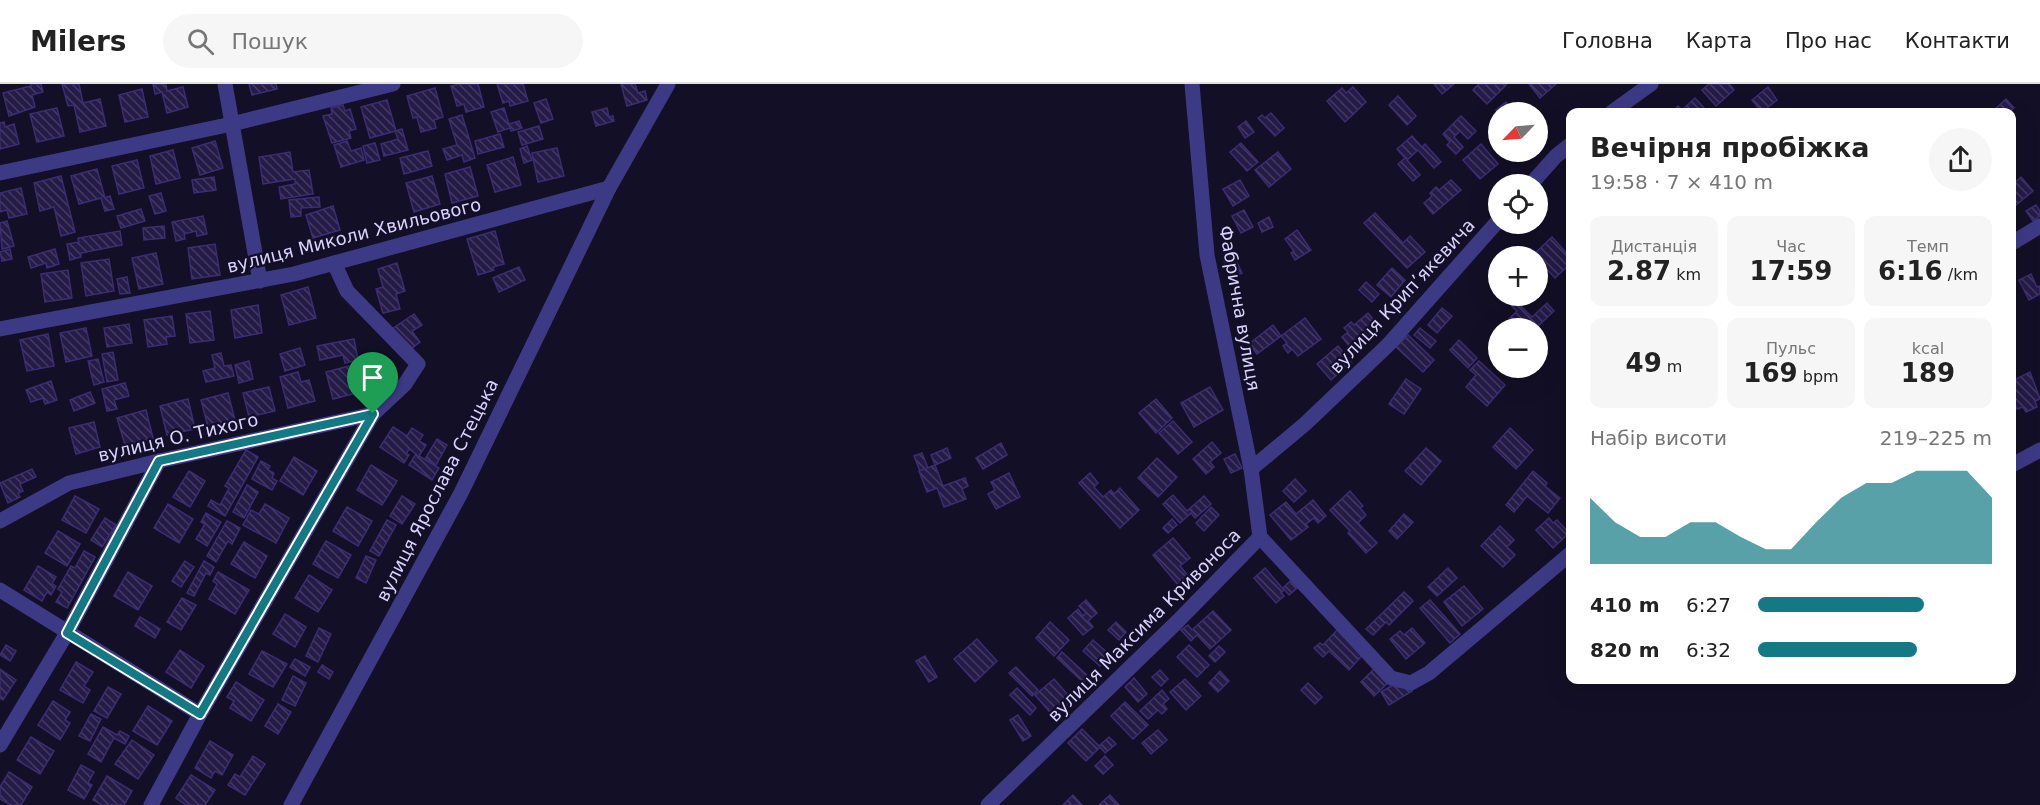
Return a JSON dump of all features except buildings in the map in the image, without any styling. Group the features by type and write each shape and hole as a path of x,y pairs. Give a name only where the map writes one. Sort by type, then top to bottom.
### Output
{"street":[{"path":"225,84 260,281"},
{"path":"0,173 232,124 393,84"},
{"name":"вулиця Ярослава Стецька","path":"291,805 461,493 609,188 668,84"},
{"name":"Фабрична вулиця","path":"1192,84 1208,255 1251,469 1260,537"},
{"path":"1618,108 1651,84"},
{"path":"1540,174 1566,148"},
{"name":"вулиця Миколи Хвильового","path":"0,329 260,281 609,188"},
{"path":"2016,241 2040,226"},
{"name":"вулиця Крипʼякевича","path":"1251,469 1305,424 1388,345 1488,232"},
{"path":"151,805 200,714 373,414 405,384 418,364 347,291 334,263"},
{"name":"вулиця О. Тихого","path":"0,521 69,483 373,414"},
{"path":"2016,463 2040,450"},
{"path":"0,745 67,633 159,461"},
{"name":"вулиця Максима Кривоноса","path":"987,805 1177,622 1260,537 1392,678 1411,683 1429,674 1566,557"},
{"path":"0,590 200,714"}],"route":[{"path":"373,414 200,714 67,633 159,461 373,414"}]}
